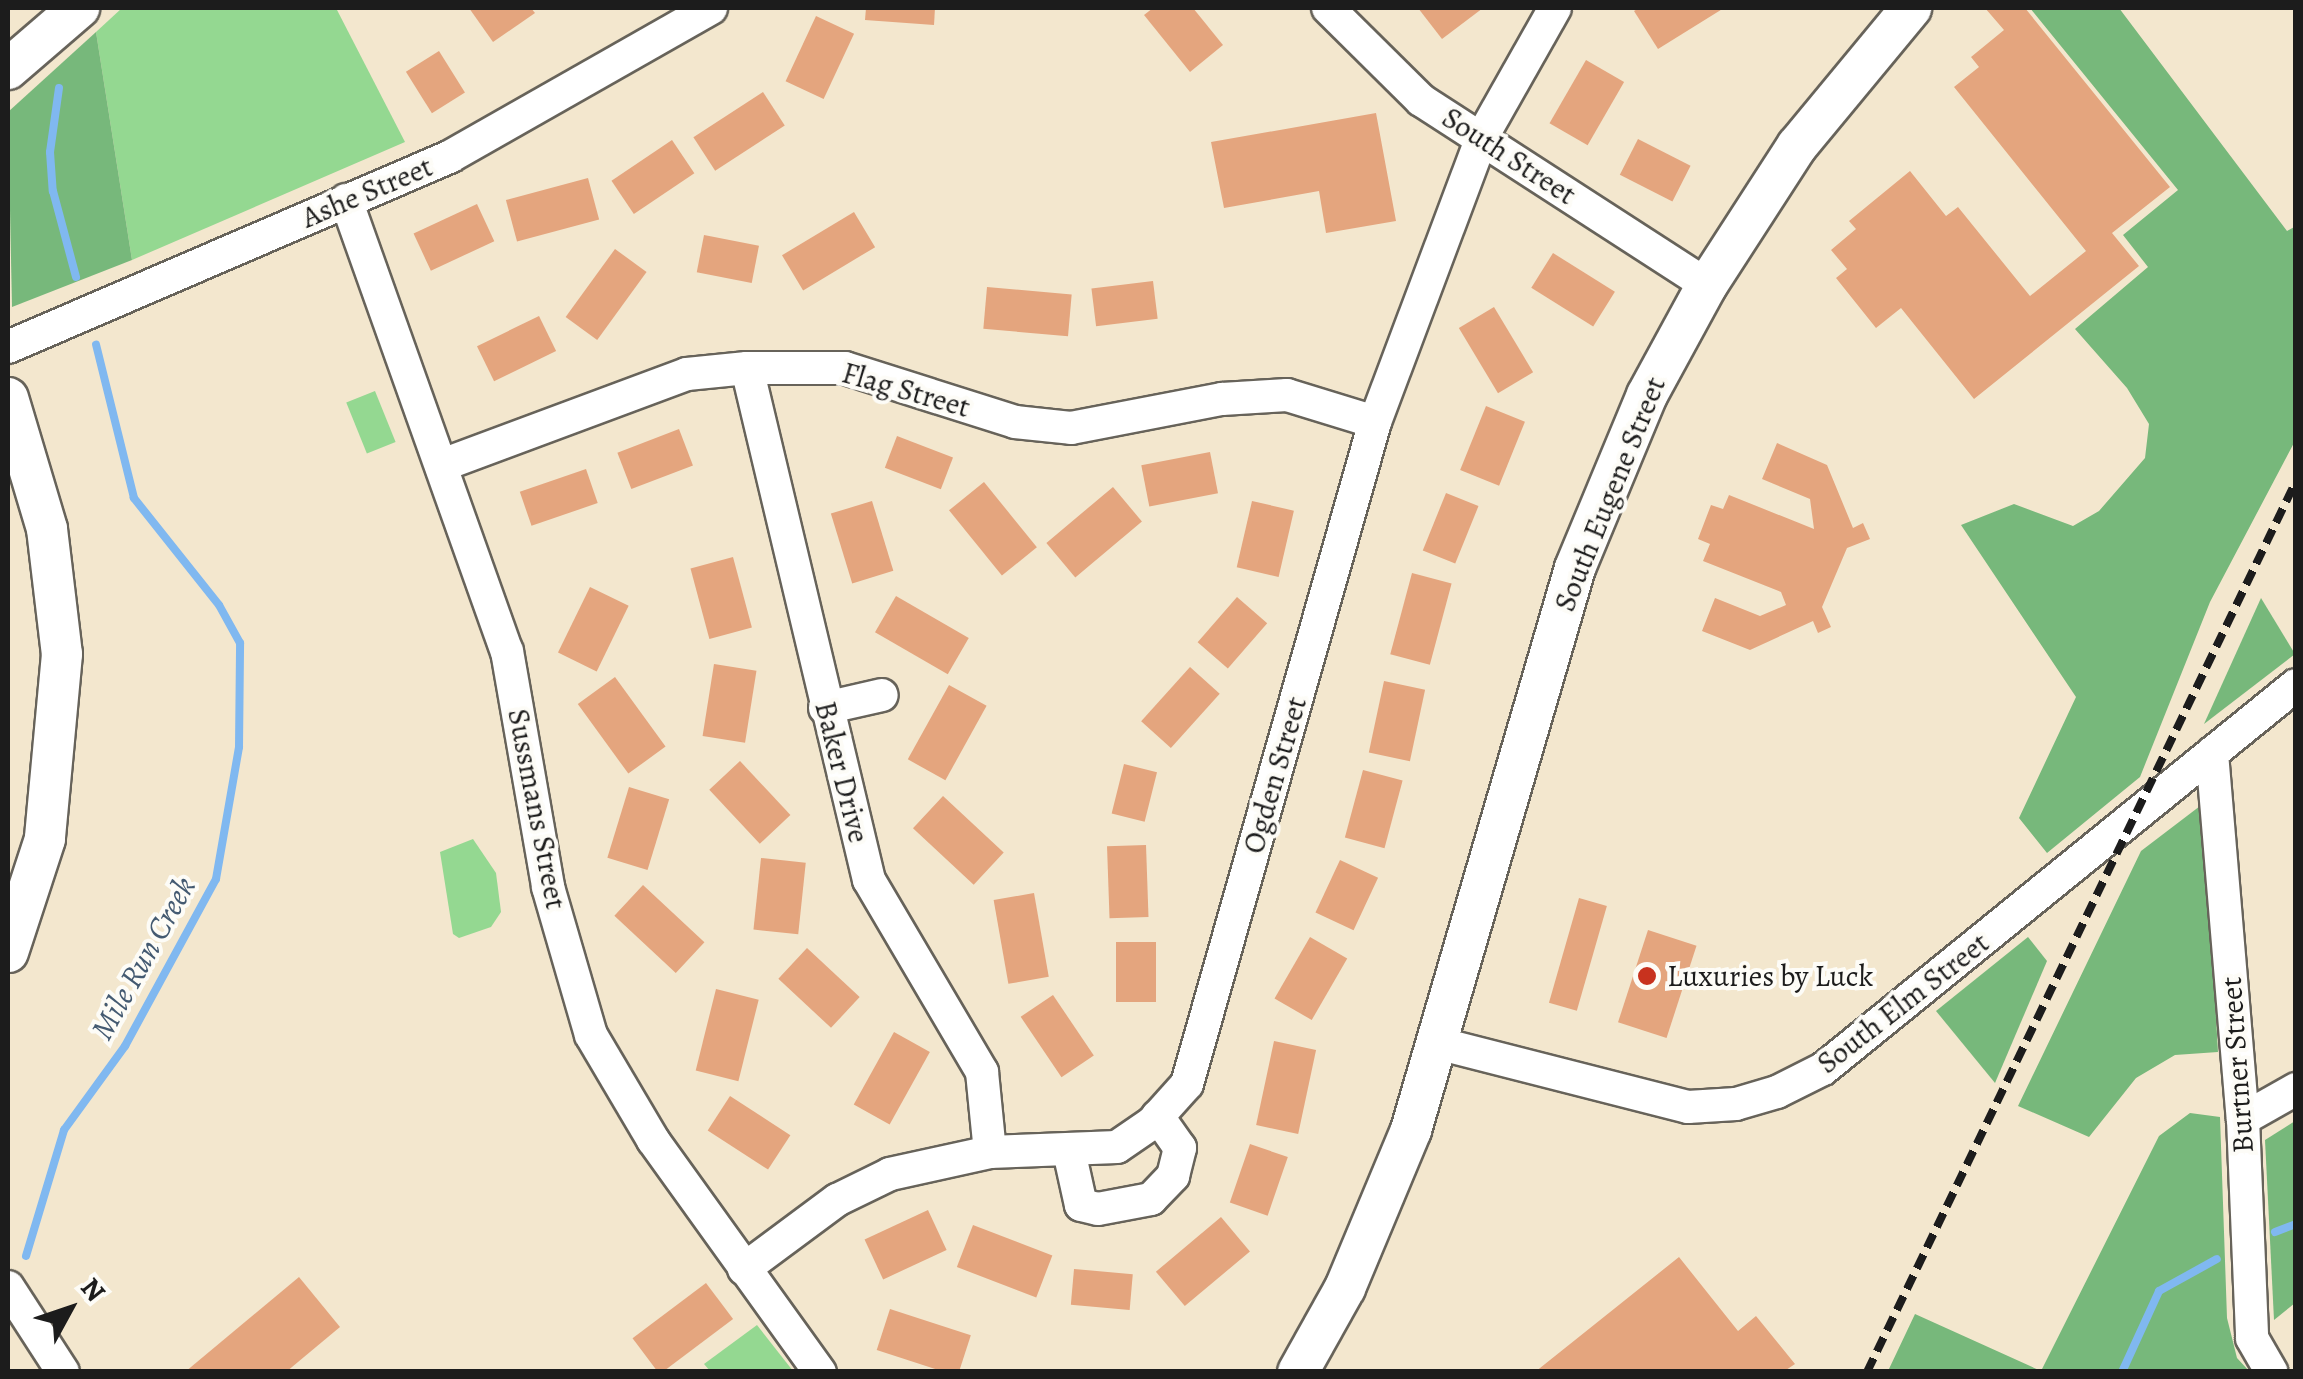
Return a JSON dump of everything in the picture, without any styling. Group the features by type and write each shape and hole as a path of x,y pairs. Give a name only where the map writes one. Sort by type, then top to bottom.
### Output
{"main road":[{"path":"8,69 80,8"},
{"name":"South Eugene Street","path":"1298,1372 1376,1220 1437,1042 1575,568 1648,395 1707,285 1797,146 1911,8"},
{"path":"8,398 47,529 62,654 45,839 8,952"}],"street":[{"name":"Ashe Street","path":"8,347 451,156 711,8"},
{"name":"South Street","path":"1328,8 1422,100 1707,285"},
{"name":"Ogden Street","path":"744,1269 837,1200 890,1174 990,1152 1069,1152 1117,1146 1158,1116 1186,1084 1207,1024 1375,422 1482,136 1555,8"},
{"name":"Sussmans Street","path":"346,200 445,464 508,651 548,887 591,1035 653,1140 820,1372"},
{"name":"Flag Street","path":"445,464 687,374 746,368 845,368 1015,422 1071,428 1222,399 1287,395 1375,422"},
{"name":"Baker Drive","path":"746,368 870,880 982,1072 990,1152"},
{"name":"South Elm Street","path":"1437,1042 1688,1107 1736,1104 1777,1092 1823,1069 2296,685"},
{"path":"826,708 882,694"},
{"name":"Burtner Street","path":"2212,753 2243,1119 2252,1338 2272,1372"},
{"path":"2243,1119 2296,1089"},
{"path":"1069,1152 1081,1205 1098,1209 1151,1199 1173,1176 1180,1148 1158,1116"},
{"path":"8,1287 63,1372"}],"green space":[{"path":"122,8 336,8 405,142 132,260 96,32"},
{"path":"2030,8 2119,8 2287,231 2296,226 2295,441 2210,602 2140,777 2047,853 2019,818 2076,697 1961,525 2014,504 2073,526 2099,511 2145,458 2149,424 2127,388 2075,329 2148,267 2123,235 2178,190"},
{"path":"96,32 132,260 12,307 8,112"},
{"path":"375,391 396,442 367,454 346,403"},
{"path":"2261,598 2295,654 2204,724"},
{"path":"2204,803 2218,1052 2175,1055 2136,1078 2089,1137 2018,1106 2141,851"},
{"path":"473,839 496,873 501,912 491,927 459,938 453,934 440,852"},
{"path":"2028,937 2047,961 1995,1083 1936,1011"},
{"path":"2190,1113 2220,1117 2227,1318 2237,1358 2249,1371 2041,1371 2159,1136"},
{"path":"2295,1121 2295,1303 2274,1320 2265,1140"},
{"path":"1915,1314 2041,1371 1888,1371"},
{"path":"757,1325 793,1371 710,1371 704,1364"}],"building":[{"path":"469,8 531,8 535,13 493,42"},
{"path":"866,8 935,8 934,25 865,20"},
{"path":"1153,8 1193,8 1223,45 1190,72 1144,15"},
{"path":"1418,8 1483,8 1442,39"},
{"path":"1724,8 1658,49 1634,11"},
{"path":"1985,8 2025,8 2170,187 2112,233 2139,266 1974,399 1901,308 1876,328 1836,278 1847,269 1831,250 1856,229 1849,221 1910,171 1946,216 1958,207 2030,296 2086,251 1954,87 1979,67 1971,57 2004,30"},
{"path":"816,16 854,34 824,99 786,81"},
{"path":"439,51 465,93 432,113 406,72"},
{"path":"1586,60 1624,82 1588,145 1550,123"},
{"path":"763,92 785,126 715,171 693,137"},
{"path":"1376,113 1396,221 1326,233 1319,191 1224,208 1211,142"},
{"path":"1638,139 1691,166 1672,201 1620,175"},
{"path":"672,140 694,173 634,214 611,181"},
{"path":"588,178 599,220 517,242 506,200"},
{"path":"477,204 494,241 431,271 414,234"},
{"path":"854,212 875,247 803,290 782,255"},
{"path":"704,235 759,246 752,283 697,272"},
{"path":"615,249 647,272 597,340 566,317"},
{"path":"1553,253 1615,292 1593,326 1531,288"},
{"path":"1153,281 1158,319 1096,326 1091,289"},
{"path":"987,287 1072,294 1068,336 983,329"},
{"path":"1494,307 1533,372 1498,393 1459,328"},
{"path":"539,316 556,351 494,381 477,346"},
{"path":"1486,406 1525,422 1499,486 1460,470"},
{"path":"679,429 693,465 631,489 617,453"},
{"path":"897,436 953,458 941,489 885,468"},
{"path":"1777,443 1827,465 1853,528 1863,523 1870,539 1847,548 1822,607 1831,627 1818,633 1813,621 1750,650 1702,631 1715,598 1760,616 1786,605 1781,592 1703,561 1710,544 1698,539 1711,505 1723,509 1729,495 1814,529 1810,499 1762,479"},
{"path":"1210,452 1218,493 1149,507 1141,465"},
{"path":"586,469 598,503 532,526 520,492"},
{"path":"984,482 1037,547 1002,576 949,510"},
{"path":"1113,487 1142,521 1075,577 1046,543"},
{"path":"1446,493 1478,506 1455,564 1423,550"},
{"path":"872,501 893,571 852,583 831,514"},
{"path":"1252,501 1294,511 1279,577 1237,567"},
{"path":"733,557 752,628 709,639 690,568"},
{"path":"1412,573 1452,584 1430,665 1390,654"},
{"path":"590,587 629,606 597,671 558,653"},
{"path":"896,596 969,638 948,674 875,632"},
{"path":"1237,597 1267,623 1228,669 1198,642"},
{"path":"714,664 756,671 745,743 703,736"},
{"path":"1190,667 1220,694 1171,748 1141,721"},
{"path":"615,677 666,747 628,774 578,704"},
{"path":"1384,681 1425,690 1410,761 1369,752"},
{"path":"949,685 987,706 945,780 908,759"},
{"path":"740,761 790,815 760,844 709,790"},
{"path":"1124,764 1157,772 1145,822 1112,813"},
{"path":"1363,770 1403,781 1384,848 1345,838"},
{"path":"629,787 669,799 648,870 607,858"},
{"path":"943,796 1004,853 974,885 913,828"},
{"path":"1146,845 1149,917 1110,918 1107,846"},
{"path":"761,858 806,863 798,934 753,930"},
{"path":"1340,860 1378,878 1354,930 1315,913"},
{"path":"643,885 704,942 676,973 614,916"},
{"path":"1034,893 1049,977 1008,984 994,900"},
{"path":"1579,898 1607,906 1577,1011 1549,1003"},
{"path":"1648,930 1697,946 1667,1038 1618,1022"},
{"path":"1310,937 1347,958 1312,1020 1274,998"},
{"path":"1116,942 1156,942 1156,1002 1116,1002"},
{"path":"807,948 860,997 831,1028 778,979"},
{"path":"716,989 759,1000 738,1081 696,1071"},
{"path":"1053,995 1094,1056 1061,1077 1021,1017"},
{"path":"894,1032 930,1052 890,1124 854,1105"},
{"path":"1274,1041 1316,1050 1298,1134 1256,1125"},
{"path":"730,1096 790,1135 768,1170 708,1130"},
{"path":"1250,1144 1288,1157 1268,1216 1230,1203"},
{"path":"928,1210 947,1250 883,1279 865,1240"},
{"path":"1221,1217 1250,1251 1185,1306 1156,1272"},
{"path":"973,1225 1052,1255 1036,1297 957,1267"},
{"path":"1679,1257 1738,1331 1756,1316 1795,1364 1783,1372 1535,1372"},
{"path":"1074,1269 1133,1274 1130,1310 1071,1305"},
{"path":"299,1277 340,1327 286,1372 185,1372"},
{"path":"706,1283 733,1319 663,1372 658,1372 633,1338"},
{"path":"890,1309 971,1335 959,1372 945,1372 877,1350"}],"waterway":[{"name":"Mile Run Creek","path":"59,88 50,152 53,191 76,277"},
{"name":"Mile Run Creek","path":"26,1256 64,1130 125,1046 216,879 239,747 240,643 219,605 134,498 96,345"},
{"path":"2275,1232 2296,1224"},
{"path":"2122,1372 2159,1291 2217,1259"}],"railway":[{"path":"1867,1372 2296,481"}],"place":[{"name":"Luxuries by Luck","path":"1647,976"}]}
